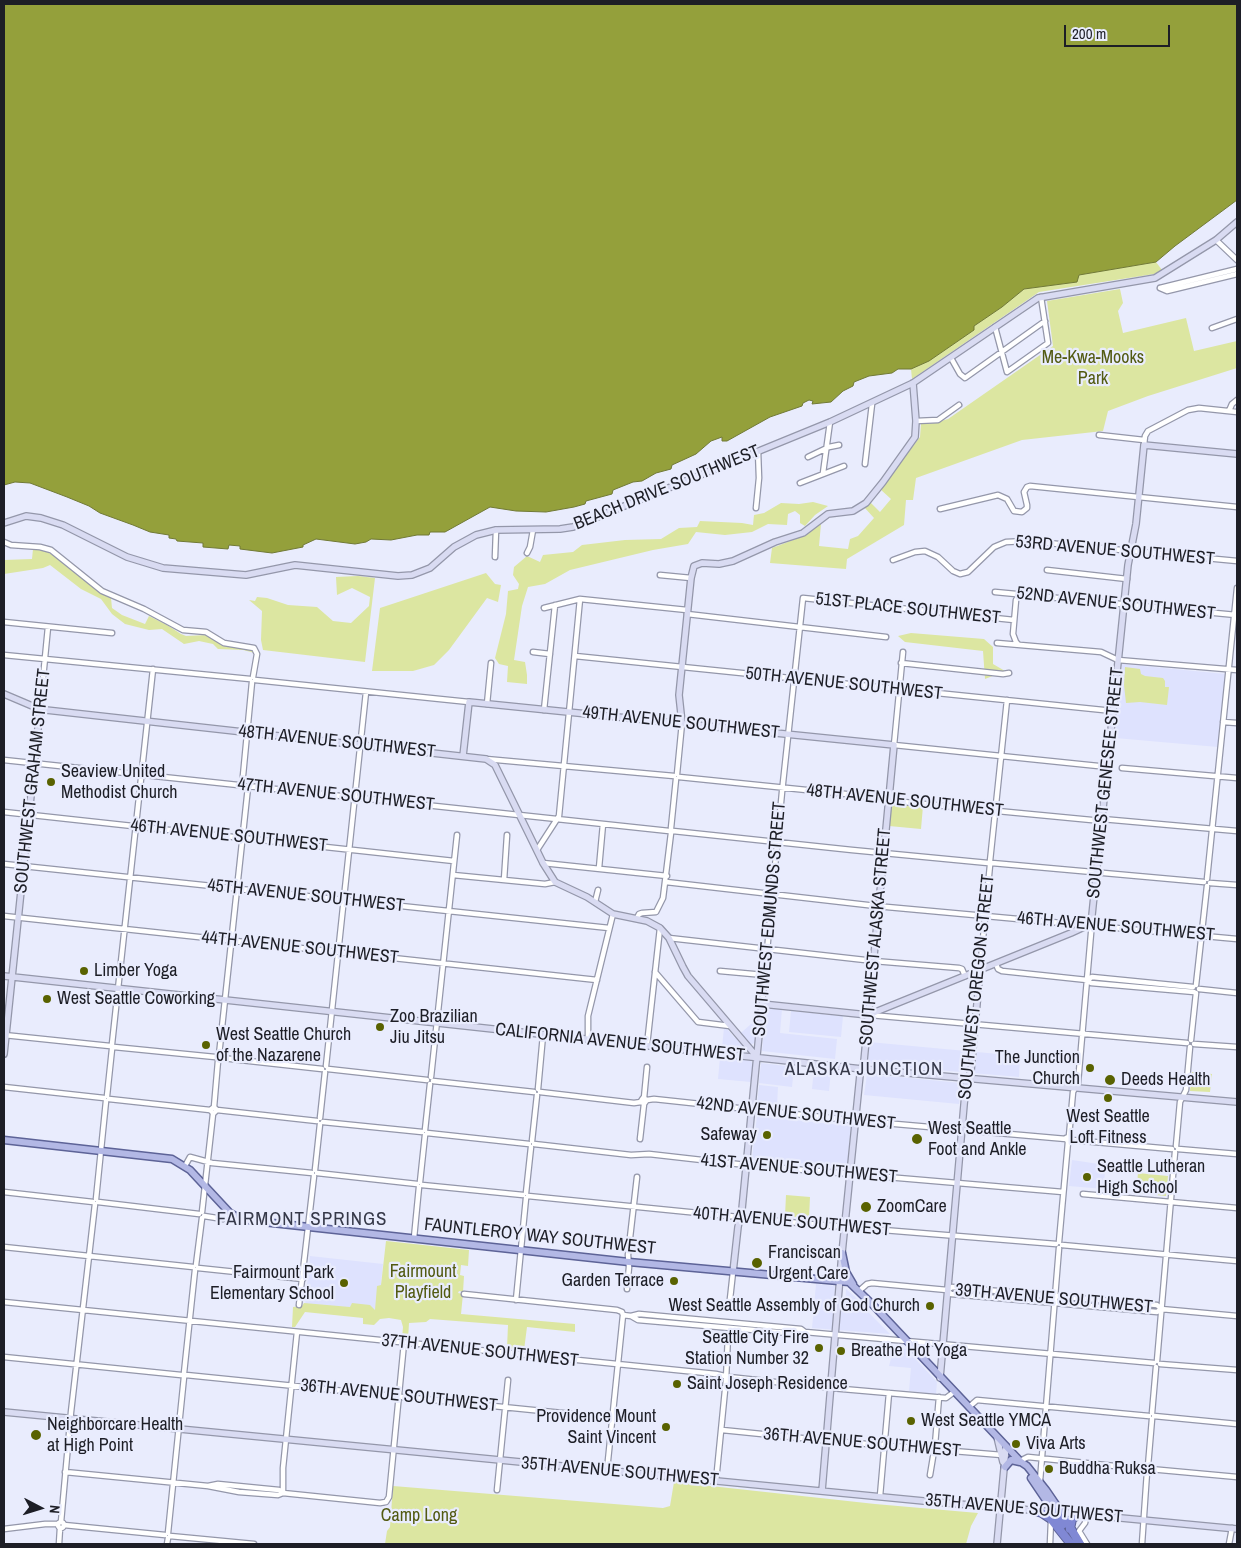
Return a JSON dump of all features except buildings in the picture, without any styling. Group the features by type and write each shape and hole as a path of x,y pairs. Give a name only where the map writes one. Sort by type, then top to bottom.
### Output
{"highway":[{"path":"1032,1510 1055,1514"},
{"name":"FAUNTLEROY WAY SOUTHWEST","path":"1055,1514 1070,1529 1080,1544"},
{"name":"FAUNTLEROY WAY SOUTHWEST","path":"1055,1514 1072,1544"},
{"path":"1070,1529 1072,1519 1083,1514"}],"main road":[{"name":"FAUNTLEROY WAY SOUTHWEST","path":"4,1140 166,1157 185,1166 231,1214 254,1221 629,1262 848,1282 907,1341 1020,1462 1055,1514"},
{"path":"842,1253 846,1272 853,1285"},
{"path":"1004,1469 1011,1460 1020,1462"},
{"name":"FAUNTLEROY WAY SOUTHWEST","path":"1020,1462 1027,1466 1040,1481 1055,1514"}],"street":[{"name":"BEACH DRIVE SOUTHWEST","path":"4,523 26,516 41,518 63,525 127,557 156,566 238,575 253,574 296,565 398,576 412,575 430,568 454,547 476,535 496,530 560,529 580,525 830,422 913,384 1034,300 1042,297 1155,278 1216,240 1237,222"},
{"path":"1216,240 1237,260"},
{"path":"1160,288 1237,269"},
{"path":"1155,278 1160,288 1167,291 1237,274"},
{"path":"995,327 1007,372 1048,343 1042,297"},
{"path":"1212,328 1237,319"},
{"path":"951,358 960,374 965,378 1045,321"},
{"path":"637,918 642,913 656,912 664,898 682,723 679,702 693,569 696,564 720,564 733,561 775,542 803,533 828,514 853,511 862,506 873,496 915,437 916,421 913,384"},
{"path":"1237,400 1232,404 1229,411 1237,412"},
{"path":"865,464 872,404"},
{"path":"916,421 938,420 959,405"},
{"name":"SOUTHWEST GENESEE STREET","path":"1090,924 1097,873 1124,604 1139,497 1145,435 1148,431 1191,409 1229,411"},
{"path":"823,473 830,422"},
{"path":"1100,436 1237,454"},
{"path":"808,457 839,445"},
{"path":"756,508 760,478 758,452"},
{"path":"800,483 844,466"},
{"path":"940,509 998,495 1007,499 1014,511 1022,512 1028,505 1024,492 1030,486 1237,506"},
{"path":"495,557 496,530"},
{"path":"527,553 533,530"},
{"name":"53RD AVENUE SOUTHWEST","path":"893,560 915,552 925,551 938,556 953,571 960,574 968,572 994,547 1006,542 1026,541 1237,561"},
{"path":"4,542 51,550 102,591 144,609 183,630 206,632 224,643 250,647 257,651 252,680 242,786"},
{"path":"1048,570 1127,578"},
{"path":"660,575 691,578"},
{"path":"1142,1544 1175,1149 1180,1102 1186,1090 1228,669 1236,615 1237,589"},
{"name":"52ND AVENUE SOUTHWEST","path":"995,592 1236,615"},
{"path":"1019,644 1016,642 1013,634 1016,600 1021,594"},
{"name":"51ST PLACE SOUTHWEST","path":"803,598 1014,620"},
{"name":"SOUTHWEST EDMUNDS STREET","path":"730,1299 741,1217 782,788 803,598"},
{"path":"536,850 558,819 580,599"},
{"path":"544,608 580,599 886,637"},
{"path":"544,710 555,605"},
{"path":"4,622 112,633"},
{"name":"SOUTHWEST GRAHAM STREET","path":"4,1054 48,627"},
{"path":"997,643 1101,652 1118,660 1237,670"},
{"path":"533,652 550,654"},
{"name":"SOUTHWEST ALASKA STREET","path":"822,1491 842,1253 874,961 903,652"},
{"name":"49TH AVENUE SOUTHWEST","path":"4,655 1108,767"},
{"name":"50TH AVENUE SOUTHWEST","path":"575,656 1113,711"},
{"path":"488,704 491,663"},
{"path":"901,663 1009,673"},
{"path":"59,1544 70,1418 153,669"},
{"path":"300,1304 366,692"},
{"name":"48TH AVENUE SOUTHWEST","path":"4,694 40,709 147,722 486,759 996,810 1237,831"},
{"name":"SOUTHWEST OREGON STREET","path":"940,1378 967,1078 971,1071 1007,700"},
{"path":"463,756 469,702"},
{"path":"1224,722 1237,723"},
{"path":"486,759 495,765 536,850 555,882 595,902 613,914 647,920 660,928 669,938 685,972 757,1057"},
{"name":"47TH AVENUE SOUTHWEST","path":"4,760 884,853 1237,885"},
{"path":"1122,768 1237,778"},
{"path":"168,1544 178,1430 248,787"},
{"name":"46TH AVENUE SOUTHWEST","path":"4,812 454,860"},
{"path":"599,868 603,824"},
{"path":"414,1238 457,835"},
{"path":"504,880 507,835"},
{"path":"543,863 667,876"},
{"name":"45TH AVENUE SOUTHWEST","path":"4,864 609,928"},
{"path":"453,875 545,884 555,882"},
{"name":"46TH AVENUE SOUTHWEST","path":"666,882 879,906 1237,939"},
{"path":"595,902 598,890"},
{"path":"588,1039 588,1016 613,914"},
{"name":"44TH AVENUE SOUTHWEST","path":"4,916 597,980"},
{"path":"868,1015 1090,924 1078,1081 1073,1092 1059,1245 1040,1481"},
{"path":"647,1045 660,928"},
{"path":"669,938 874,961 959,968 962,969 965,976"},
{"path":"996,964 998,969 1002,971 1087,980 1091,983 1237,993"},
{"path":"655,971 698,1022 730,1026"},
{"path":"720,971 764,976"},
{"name":"CALIFORNIA AVENUE SOUTHWEST","path":"4,976 862,1069 1237,1102"},
{"path":"762,1004 1237,1047"},
{"path":"886,1007 890,1014 897,1017"},
{"path":"516,1300 543,1034"},
{"name":"42ND AVENUE SOUTHWEST","path":"5,1035 634,1102 654,1099 856,1121 1237,1154"},
{"path":"640,1139 647,1067"},
{"name":"41ST AVENUE SOUTHWEST","path":"4,1087 631,1155 649,1154 746,1165 1064,1192"},
{"name":"40TH AVENUE SOUTHWEST","path":"185,1166 190,1157 208,1161 314,1173 634,1207 1237,1261"},
{"path":"627,1289 636,1177"},
{"path":"4,1192 223,1219 231,1214"},
{"path":"1083,1194 1237,1208"},
{"path":"4,1247 303,1279"},
{"name":"39TH AVENUE SOUTHWEST","path":"859,1291 867,1284 872,1283 947,1290 952,1294 1157,1312 1161,1309 1237,1316"},
{"name":"39TH AVENUE SOUTHWEST","path":"947,1290 952,1287 1158,1305 1161,1309"},
{"path":"464,1294 617,1310 622,1312 623,1315 631,1316 639,1314 801,1329 805,1332 836,1335 1237,1370"},
{"name":"37TH AVENUE SOUTHWEST","path":"4,1302 618,1364 831,1388 939,1397 948,1397 954,1392"},
{"path":"607,1470 623,1315"},
{"path":"283,1493 282,1468 297,1332"},
{"path":"716,1481 722,1430 728,1335"},
{"path":"65,1472 208,1486 239,1492 278,1495 283,1493 380,1503 388,1501 404,1343"},
{"name":"36TH AVENUE SOUTHWEST","path":"4,1357 612,1418"},
{"path":"497,1490 508,1380"},
{"path":"880,1496 889,1393"},
{"path":"930,1475 939,1397"},
{"path":"969,1407 978,1400 1237,1424"},
{"name":"35TH AVENUE SOUTHWEST","path":"4,1412 500,1461 1032,1510"},
{"name":"36TH AVENUE SOUTHWEST","path":"722,1430 1004,1457"},
{"path":"997,1437 1004,1457"},
{"path":"997,1544 1006,1447"},
{"path":"1020,1462 1026,1457 1041,1458 1237,1477"},
{"path":"1050,1543 1055,1514"},
{"name":"35TH AVENUE SOUTHWEST","path":"1055,1514 1083,1514 1235,1529"},
{"path":"1083,1514 1085,1523 1079,1531 1087,1544"},
{"path":"4,1529 45,1524 254,1544"},
{"path":"1229,1544 1235,1529"}],"shaded area":[{"path":"4,4 1237,4 1237,200 1156,262 1079,275 1077,282 1024,289 974,326 974,330 929,361 911,369 898,369 892,373 869,376 854,382 853,386 843,391 831,402 812,404 813,401 809,400 803,403 802,406 770,417 727,441 722,441 722,437 711,441 696,454 672,465 671,469 613,490 612,494 586,501 585,504 546,512 516,511 490,507 445,532 430,532 429,535 417,535 391,540 371,539 355,544 316,539 303,545 303,547 272,553 240,549 240,546 229,545 228,549 203,547 203,543 177,541 176,539 169,538 169,535 150,532 30,483 15,482 4,485"},
{"path":"1122,664 1225,674 1218,747 1115,738"},
{"path":"766,1008 782,1009 780,1033 837,1039 835,1059 762,1051"},
{"path":"791,1011 843,1016 841,1037 789,1032"},
{"path":"758,1018 756,1042 742,1050 722,1048 724,1028 735,1038"},
{"path":"869,1042 1020,1056 1019,1077 868,1064"},
{"path":"720,1057 750,1059 753,1065 751,1082 718,1079"},
{"path":"761,1063 794,1067 792,1087 759,1083"},
{"path":"814,1069 831,1071 829,1091 812,1089"},
{"path":"867,1074 961,1083 959,1104 864,1095"},
{"path":"759,1085 778,1087 777,1106 757,1104"},
{"path":"757,1116 851,1126 847,1168 752,1158"},
{"name":"Seattle Lutheran High School","path":"1072,1160 1099,1164 1099,1168 1105,1168 1104,1189 1069,1186"},
{"name":"Fairmount Park Elementary School","path":"310,1256 383,1264 378,1314 305,1306"},
{"path":"816,1284 835,1286 834,1307 845,1308 846,1289 861,1302 867,1311 890,1334 812,1328"},
{"path":"894,1347 906,1349 937,1382 936,1394 909,1391 911,1368 889,1366"}],"green space":[{"path":"1156,262 1162,270 1154,274 1039,292 912,379 911,369 929,361 974,330 974,326 1024,289 1077,282 1079,275"},
{"name":"Me-Kwa-Mooks Park","path":"1120,289 1123,303 1118,311 1123,333 1186,318 1194,351 1237,341 1237,368 1148,396 1108,411 1103,431 1022,440 916,478 913,500 906,500 904,525 847,559 846,569 770,563 772,548 801,537 821,524 819,546 848,549 850,539 858,536 874,518 864,507 870,502 880,512 891,499 880,489 920,437 921,424 948,419 1053,346 1047,301"},
{"path":"813,502 828,506 815,515 805,526 800,523 800,515 795,511 788,514 787,525 768,524 752,532 725,535 696,532 688,544 653,550 570,570 545,584 528,587 522,606 514,660 525,662 527,684 507,682 508,666 499,664 495,658 506,614 508,591 518,589 519,584 513,575 514,567 527,556 540,562 543,555 573,552 582,545 625,540 661,539 679,528 697,527 700,521 753,525 754,515 764,513 781,503 799,504"},
{"path":"33,549 45,551 55,556 101,593 111,598 112,608 122,615 145,624 149,616 186,636 207,635 223,646 250,649 255,653 243,650 218,649 213,644 199,641 184,644 162,629 149,630 125,624 112,614 101,599 81,589 50,565 43,568 4,574 4,560 32,559"},
{"path":"486,573 495,584 501,585 498,602 487,598 449,650 434,665 413,671 372,671 380,608"},
{"path":"358,576 375,578 365,662 263,650 261,640 262,611 249,600 255,601 257,597 267,598 288,605 317,607 333,621 351,623 369,606 370,597 352,588 337,595 336,577"},
{"path":"911,633 984,639 993,647 993,664 1005,671 985,679 983,651 905,642 898,636"},
{"path":"1125,667 1140,669 1141,674 1145,676 1163,678 1165,687 1169,687 1167,705 1140,702 1126,703"},
{"path":"891,803 923,806 921,829 889,826"},
{"path":"1192,1072 1212,1074 1210,1092 1190,1091"},
{"path":"1138,1173 1168,1176 1166,1196 1136,1193"},
{"path":"786,1195 810,1197 809,1218 785,1216"},
{"name":"Fairmount Playfield","path":"386,1241 469,1250 468,1266 461,1265 460,1275 464,1276 463,1292 459,1291 458,1293 463,1294 461,1314 575,1324 575,1332 527,1327 524,1350 507,1348 508,1325 430,1319 426,1322 409,1323 408,1339 402,1338 403,1327 401,1320 380,1319 374,1325 363,1324 363,1318 305,1312 295,1327 292,1327 293,1307 302,1306 304,1303 350,1307 352,1303 370,1305 375,1310 377,1286 381,1285"},
{"name":"Camp Long","path":"674,1482 978,1513 971,1526 966,1544 385,1544 387,1531 390,1527 393,1486 663,1508 670,1506"}],"place":[{"name":"Seaview United Methodist Church","path":"51,782"},
{"name":"Limber Yoga","path":"84,971"},
{"name":"West Seattle Coworking","path":"47,999"},
{"name":"Zoo Brazilian Jiu Jitsu","path":"380,1027"},
{"name":"West Seattle Church of the Nazarene","path":"206,1045"},
{"name":"The Junction Church","path":"1090,1068"},
{"name":"Deeds Health","path":"1110,1080"},
{"name":"West Seattle Loft Fitness","path":"1108,1098"},
{"name":"Safeway","path":"767,1135"},
{"name":"West Seattle Foot and Ankle","path":"917,1139"},
{"name":"Seattle Lutheran High School","path":"1087,1177"},
{"name":"ZoomCare","path":"866,1207"},
{"name":"Franciscan Urgent Care","path":"757,1263"},
{"name":"Garden Terrace","path":"674,1281"},
{"name":"Fairmount Park Elementary School","path":"344,1283"},
{"name":"West Seattle Assembly of God Church","path":"930,1306"},
{"name":"Seattle City Fire Station Number 32","path":"819,1348"},
{"name":"Breathe Hot Yoga","path":"841,1351"},
{"name":"Saint Joseph Residence","path":"677,1384"},
{"name":"West Seattle YMCA","path":"911,1421"},
{"name":"Providence Mount Saint Vincent","path":"666,1427"},
{"name":"Neighborcare Health at High Point","path":"36,1435"},
{"name":"Viva Arts","path":"1016,1444"},
{"name":"Buddha Ruksa","path":"1049,1469"}],"district":[{"name":"ALASKA JUNCTION","path":"864,1070"},
{"name":"FAIRMONT SPRINGS","path":"302,1220"}]}
